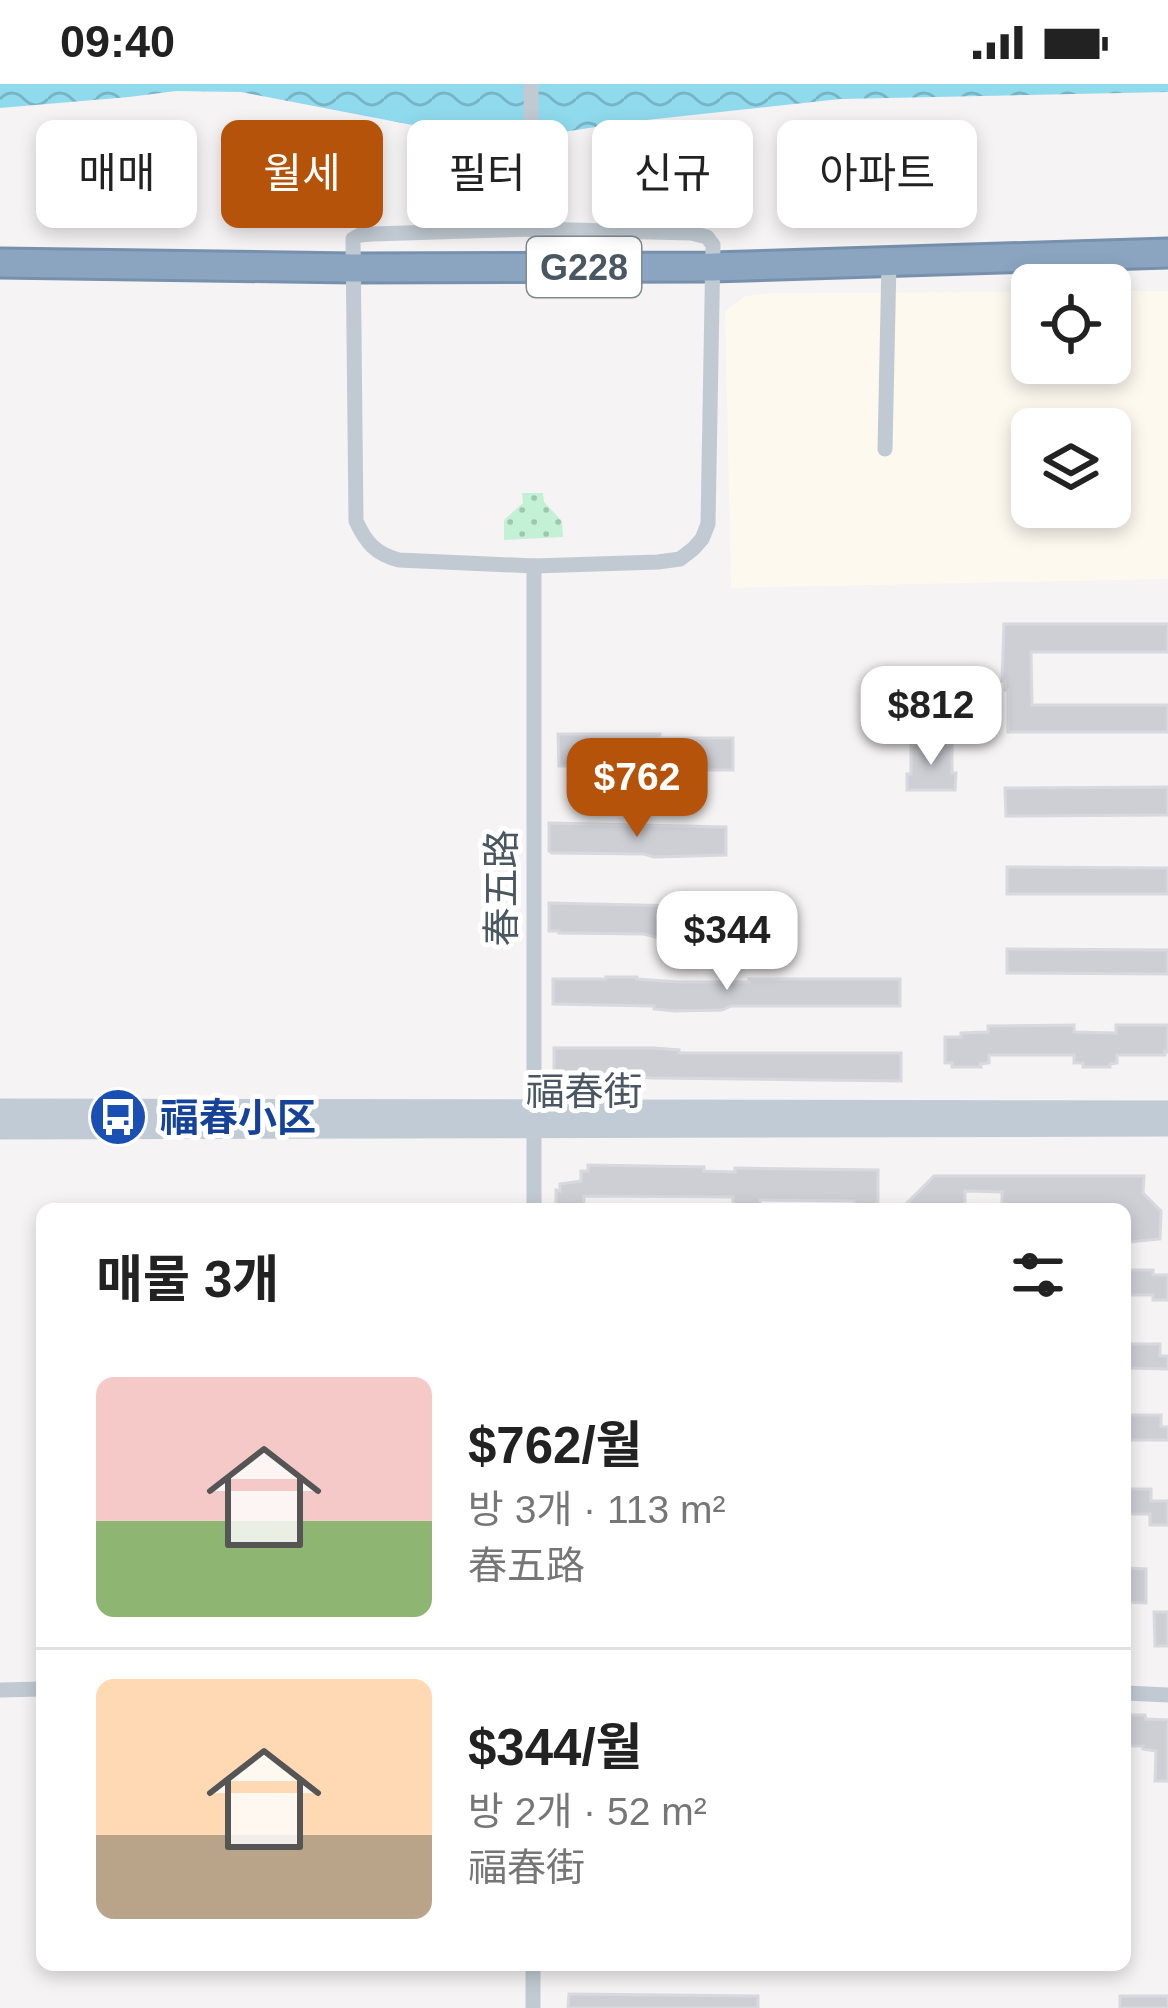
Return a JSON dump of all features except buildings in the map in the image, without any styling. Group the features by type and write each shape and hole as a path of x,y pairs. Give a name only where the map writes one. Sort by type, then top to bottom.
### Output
{"highway":[{"name":"G228","path":"0,263 712,267 1168,253"}],"main road":[{"name":"福春街","path":"0,1109 1168,1126"},
{"name":"福春街","path":"0,1129 1168,1111"}],"street":[{"path":"531,84 532,229"},
{"path":"532,229 691,232 707,237 712,245 708,524 702,539 680,559 534,566 399,560 381,555 364,540 356,521 353,239 372,234 532,229"},
{"path":"885,449 890,261"},
{"name":"春五路","path":"534,566 534,1203"},
{"path":"0,1690 36,1689"},
{"path":"1131,1694 1168,1694"},
{"path":"533,1971 533,2008"}],"shaded area":[{"path":"1131,291 1168,291 1168,579 731,588 725,311 746,296 1011,292 1011,384 1131,384"}],"green space":[{"path":"522,493 543,493 544,502 562,521 563,537 504,540 504,520 523,503"}],"water":[{"path":"0,84 1168,84 1168,92 840,99 646,120 592,120 592,128 568,131 568,120 407,120 407,124 241,92 176,91 0,108"}],"place":[{"name":"福春小区","path":"118,1117"}]}
